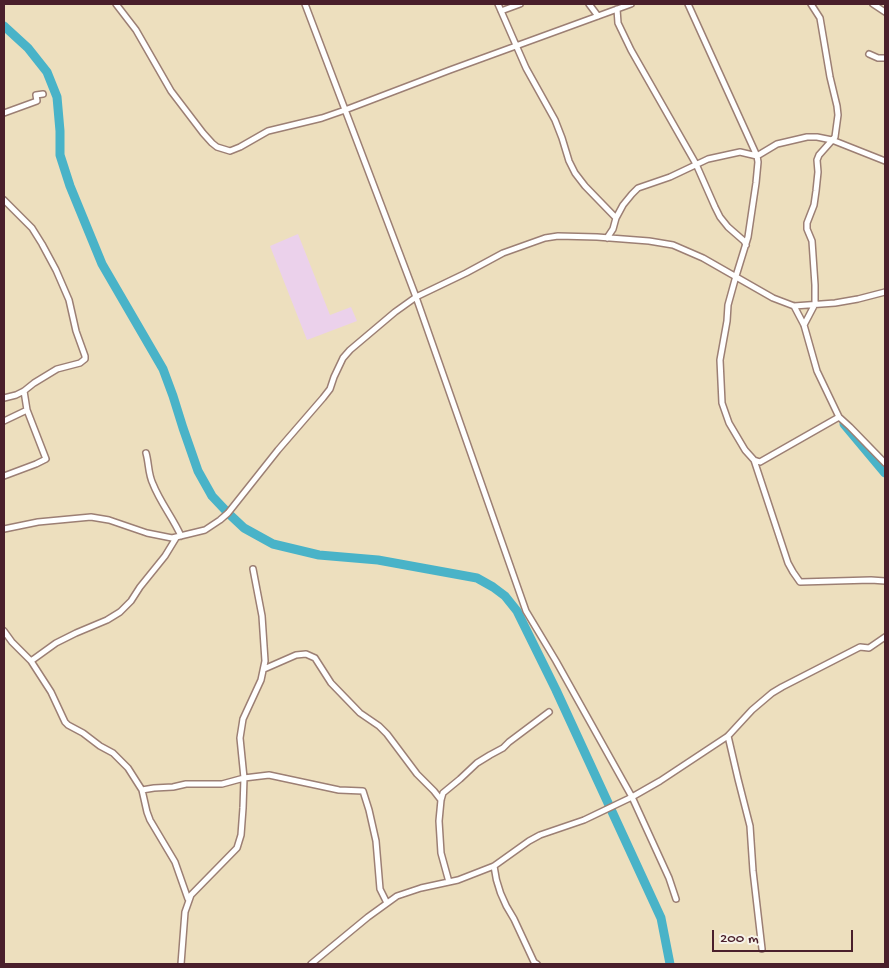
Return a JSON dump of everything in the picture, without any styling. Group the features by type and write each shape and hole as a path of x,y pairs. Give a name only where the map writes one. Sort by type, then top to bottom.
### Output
{"street":[{"path":"116,4 136,30 171,91 203,133 217,147 230,151 268,131 322,118 345,110 631,4"},
{"path":"305,4 416,297 526,611 632,797 669,878 676,899"},
{"path":"498,4 526,68 550,109 562,138 568,161 585,186 616,218"},
{"path":"501,11 520,4"},
{"path":"589,4 598,16"},
{"path":"688,4 757,156 758,162 748,237 728,305 720,360 722,404 741,443 754,460 788,563 800,582 885,581"},
{"path":"804,325 815,304 812,241 807,229 807,223 814,206 818,172 817,160 819,155 835,137 838,106 830,78 820,18 811,4"},
{"path":"873,4 885,12"},
{"path":"617,10 618,23 631,50 696,164 720,217 746,245"},
{"path":"869,54 878,58 885,58"},
{"path":"4,113 37,101 36,96 43,94"},
{"path":"607,238 628,198 638,188 670,177 708,159 740,152 757,156 777,144 807,137 817,137 832,140 885,162"},
{"path":"4,200 32,228 42,244 69,300 76,331 85,356 83,361 57,369 24,391 4,398"},
{"path":"4,529 38,522 91,518 109,520 161,537 179,537 205,530 228,513 330,389 343,358 380,323 416,297 503,253 544,238 558,236 597,237 673,245 695,254 773,298 794,306 835,303 885,292"},
{"path":"794,306 804,325 817,371 839,417 885,463"},
{"path":"4,476 46,459 27,410 24,391"},
{"path":"4,421 27,410"},
{"path":"754,460 760,462 839,417"},
{"path":"31,661 56,643 107,620 120,612 131,601 179,537 177,527 153,485 149,474 149,462 146,452"},
{"path":"181,964 185,912 191,895 237,848 241,835 244,778 240,738 243,719 259,687 265,661 262,616 253,569"},
{"path":"4,631 31,661 51,692 68,726 83,733 113,753 128,768 142,790 150,820 175,862 189,900"},
{"path":"311,964 393,898 406,892 475,874 494,866 540,835 584,820 632,797 660,781 728,736 752,710 782,687 860,647 869,648 885,637"},
{"path":"264,669 296,655 306,654 315,658 331,683 360,714 379,726 387,734 417,774 441,800"},
{"path":"448,882 441,853 438,821 443,793 477,763 503,748 549,712"},
{"path":"728,736 750,826 762,949"},
{"path":"142,790 186,784 222,784 244,778 269,775 339,790 363,791 376,841 380,889 387,903"},
{"path":"494,866 497,881 510,913 534,962 537,964"}],"shaded area":[{"path":"298,234 330,315 351,307 357,321 307,340 270,246"}],"waterway":[{"path":"4,26 28,48 47,72 57,97 60,155 70,186 102,264 163,369 198,471 212,496 244,528 273,544 319,555 378,560 477,578 505,596 517,611 556,690 661,918 670,964"},
{"path":"844,424 885,473"}]}
